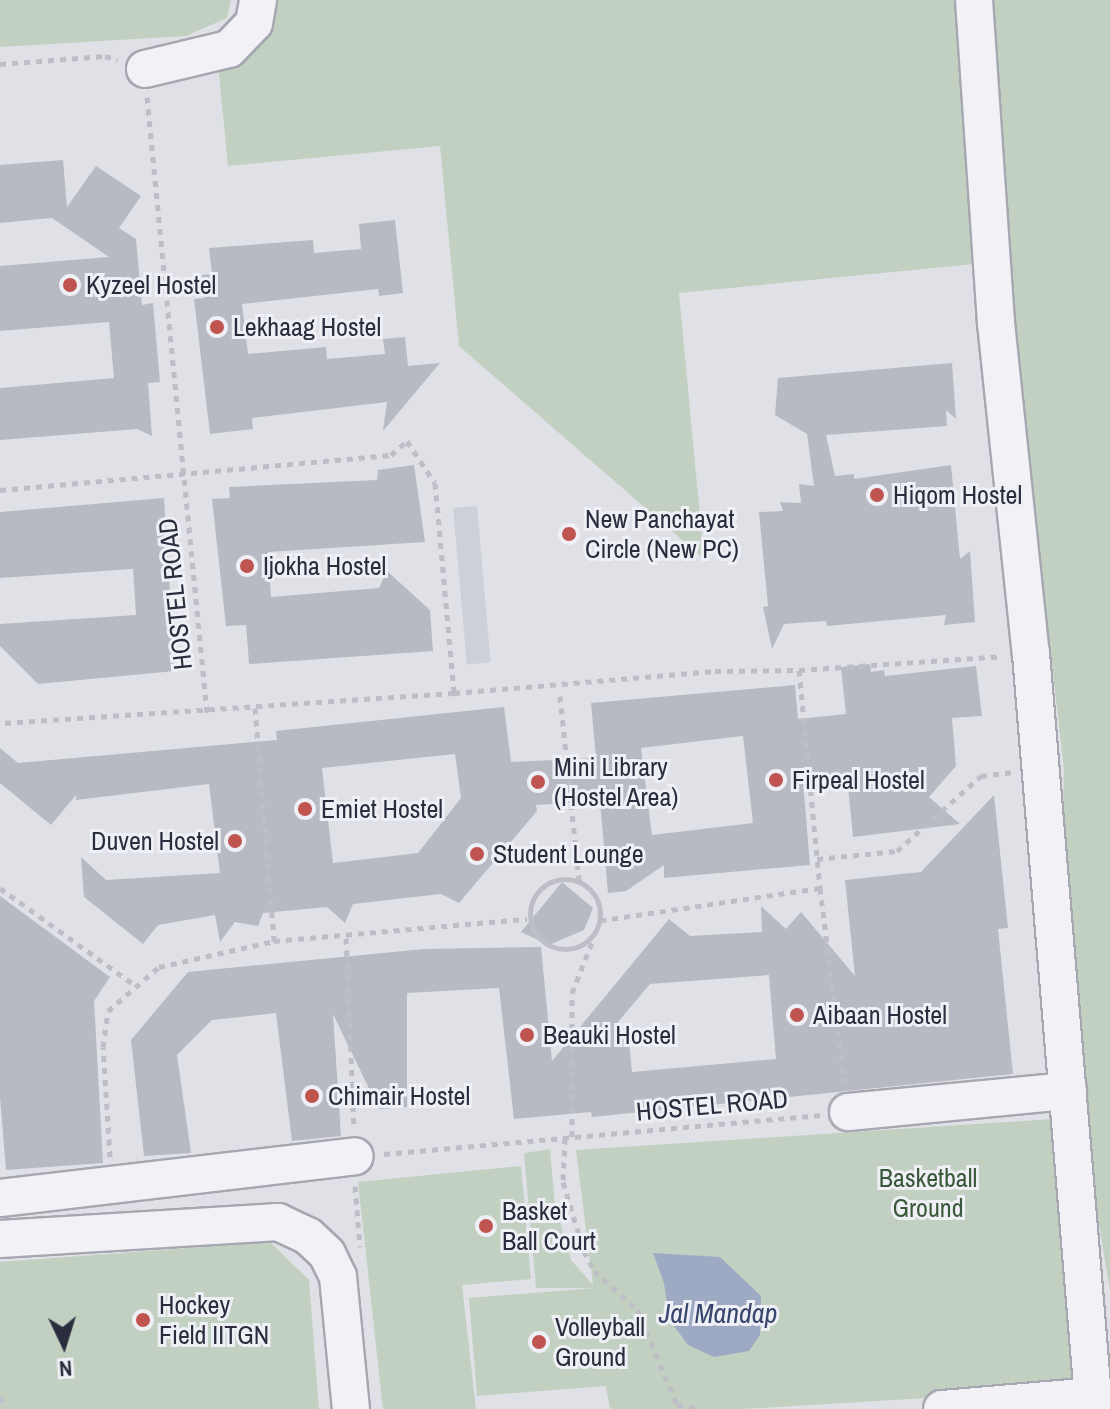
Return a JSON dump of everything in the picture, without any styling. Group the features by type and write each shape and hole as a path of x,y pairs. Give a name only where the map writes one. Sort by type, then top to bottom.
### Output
{"lane":[{"path":"145,69 229,49 254,23 258,0"},
{"path":"942,1409 1094,1402 1031,654 996,323 974,0"},
{"path":"848,1112 1068,1091"},
{"path":"0,1198 355,1156"},
{"path":"0,1239 278,1222 308,1236 327,1254 338,1277 351,1409"}],"path":[{"path":"0,64 105,56 145,69"},
{"name":"HOSTEL ROAD","path":"145,69 150,170 207,713"},
{"path":"0,490 182,470 391,455 407,441 435,483 454,693"},
{"path":"0,723 207,713 715,671 799,670 1031,654"},
{"path":"799,670 820,888 848,1112"},
{"path":"560,696 579,881"},
{"path":"255,708 274,941"},
{"path":"817,859 897,851 981,776 1041,769"},
{"path":"527,919 539,889 559,878 579,881 597,897 602,920 572,993 569,1138 563,1182 584,1251 594,1271 637,1309 677,1405 698,1409"},
{"path":"0,888 136,986"},
{"path":"602,920 820,888"},
{"path":"112,1186 103,1047 108,1011 159,967 274,941 346,938 527,919 559,949 592,941"},
{"path":"346,938 355,1156"},
{"name":"HOSTEL ROAD","path":"355,1156 848,1112"},
{"path":"0,1397 6,1409"}],"shaded area":[{"path":"477,506 491,662 467,664 453,508"}],"green space":[{"path":"0,0 231,0 227,18 186,36 0,47"},
{"path":"255,0 974,0 995,262 679,293 704,559 459,346 440,146 228,166 216,44"},
{"path":"977,0 1110,0 1110,1290 1059,984 1064,770"},
{"name":"Basketball Ground","path":"1053,1119 1078,1389 744,1409 610,1409 606,1386 477,1396 469,1298 594,1288 536,1288 524,1153 550,1149 555,1205 571,1260 593,1285 576,1150"},
{"path":"521,1166 531,1279 462,1285 476,1409 383,1409 358,1182"},
{"name":"Hockey Field IITGN","path":"270,1242 309,1280 319,1409 0,1409 0,1262"}],"water":[{"name":"Jal Mandap","path":"653,1253 720,1257 761,1296 760,1335 749,1351 714,1357 688,1345 669,1319 664,1283"}],"building":[{"name":"Kyzeel Hostel","path":"63,160 67,207 96,166 141,196 119,228 136,239 142,305 153,303 160,382 148,383 152,436 137,429 0,440 0,388 114,378 109,322 0,331 0,266 109,257 52,218 0,223 0,165"},
{"name":"Lekhaag Hostel","path":"395,220 403,293 379,296 378,289 242,304 248,354 326,347 327,359 385,354 383,339 405,337 408,366 440,363 383,431 387,402 252,418 253,429 210,434 194,299 204,298 202,275 212,274 209,248 313,240 314,253 361,249 359,224"},
{"name":"Hiqom Hostel","path":"952,363 956,419 946,410 947,426 826,435 835,476 854,474 854,479 951,465 960,559 970,551 975,622 944,625 946,615 827,626 826,621 784,624 772,649 763,607 768,606 759,512 783,511 780,502 801,503 799,484 814,486 807,434 775,415 778,378"},
{"name":"Ijokha Hostel","path":"414,465 425,542 268,552 271,597 379,588 387,571 430,610 433,651 249,664 246,625 226,626 212,499 230,498 229,487 377,480 378,470"},
{"path":"164,498 175,671 38,684 0,646 0,624 136,615 133,569 0,578 0,512"},
{"path":"870,664 871,672 884,670 885,676 976,666 982,716 952,718 956,766 929,797 960,824 853,837 847,776 803,781 810,865 664,878 664,865 626,891 608,893 600,801 536,805 537,811 459,903 441,894 353,904 345,923 327,907 263,913 258,926 235,922 220,942 215,915 158,925 143,944 84,897 81,857 106,880 220,873 209,784 76,800 76,795 51,825 0,783 0,748 18,763 277,740 276,731 504,707 511,762 596,758 591,703 795,685 798,719 846,714 841,667","holes":["743,736 753,823 652,835 641,748","455,754 461,798 418,853 333,863 322,768"]},
{"path":"994,795 1008,928 998,929 1013,1074 592,1117 591,1112 514,1119 499,988 407,993 407,1107 379,1109 333,1014 341,1136 292,1141 276,1013 212,1020 177,1055 191,1153 144,1156 131,1040 188,972 424,949 541,947 552,1061 669,919 690,936 762,932 761,906 786,929 801,912 855,976 845,880 921,872","holes":["769,975 776,1059 632,1072 629,1040 613,1028 650,984"]},
{"path":"562,882 593,908 584,930 549,945 521,932"},
{"path":"0,896 110,977 94,1001 103,1163 6,1170 0,1097"}],"place":[{"name":"Kyzeel Hostel","path":"70,285"},
{"name":"Lekhaag Hostel","path":"217,327"},
{"name":"Hiqom Hostel","path":"877,495"},
{"name":"New Panchayat Circle (New PC)","path":"569,534"},
{"name":"Ijokha Hostel","path":"247,566"},
{"name":"Firpeal Hostel","path":"776,780"},
{"name":"Mini Library (Hostel Area)","path":"538,782"},
{"name":"Emiet Hostel","path":"305,809"},
{"name":"Duven Hostel","path":"235,841"},
{"name":"Student Lounge","path":"477,854"},
{"name":"Aibaan Hostel","path":"797,1015"},
{"name":"Beauki Hostel","path":"527,1035"},
{"name":"Chimair Hostel","path":"312,1096"},
{"name":"Basket Ball Court","path":"486,1226"},
{"name":"Hockey Field IITGN","path":"143,1320"},
{"name":"Volleyball Ground","path":"539,1342"}]}
